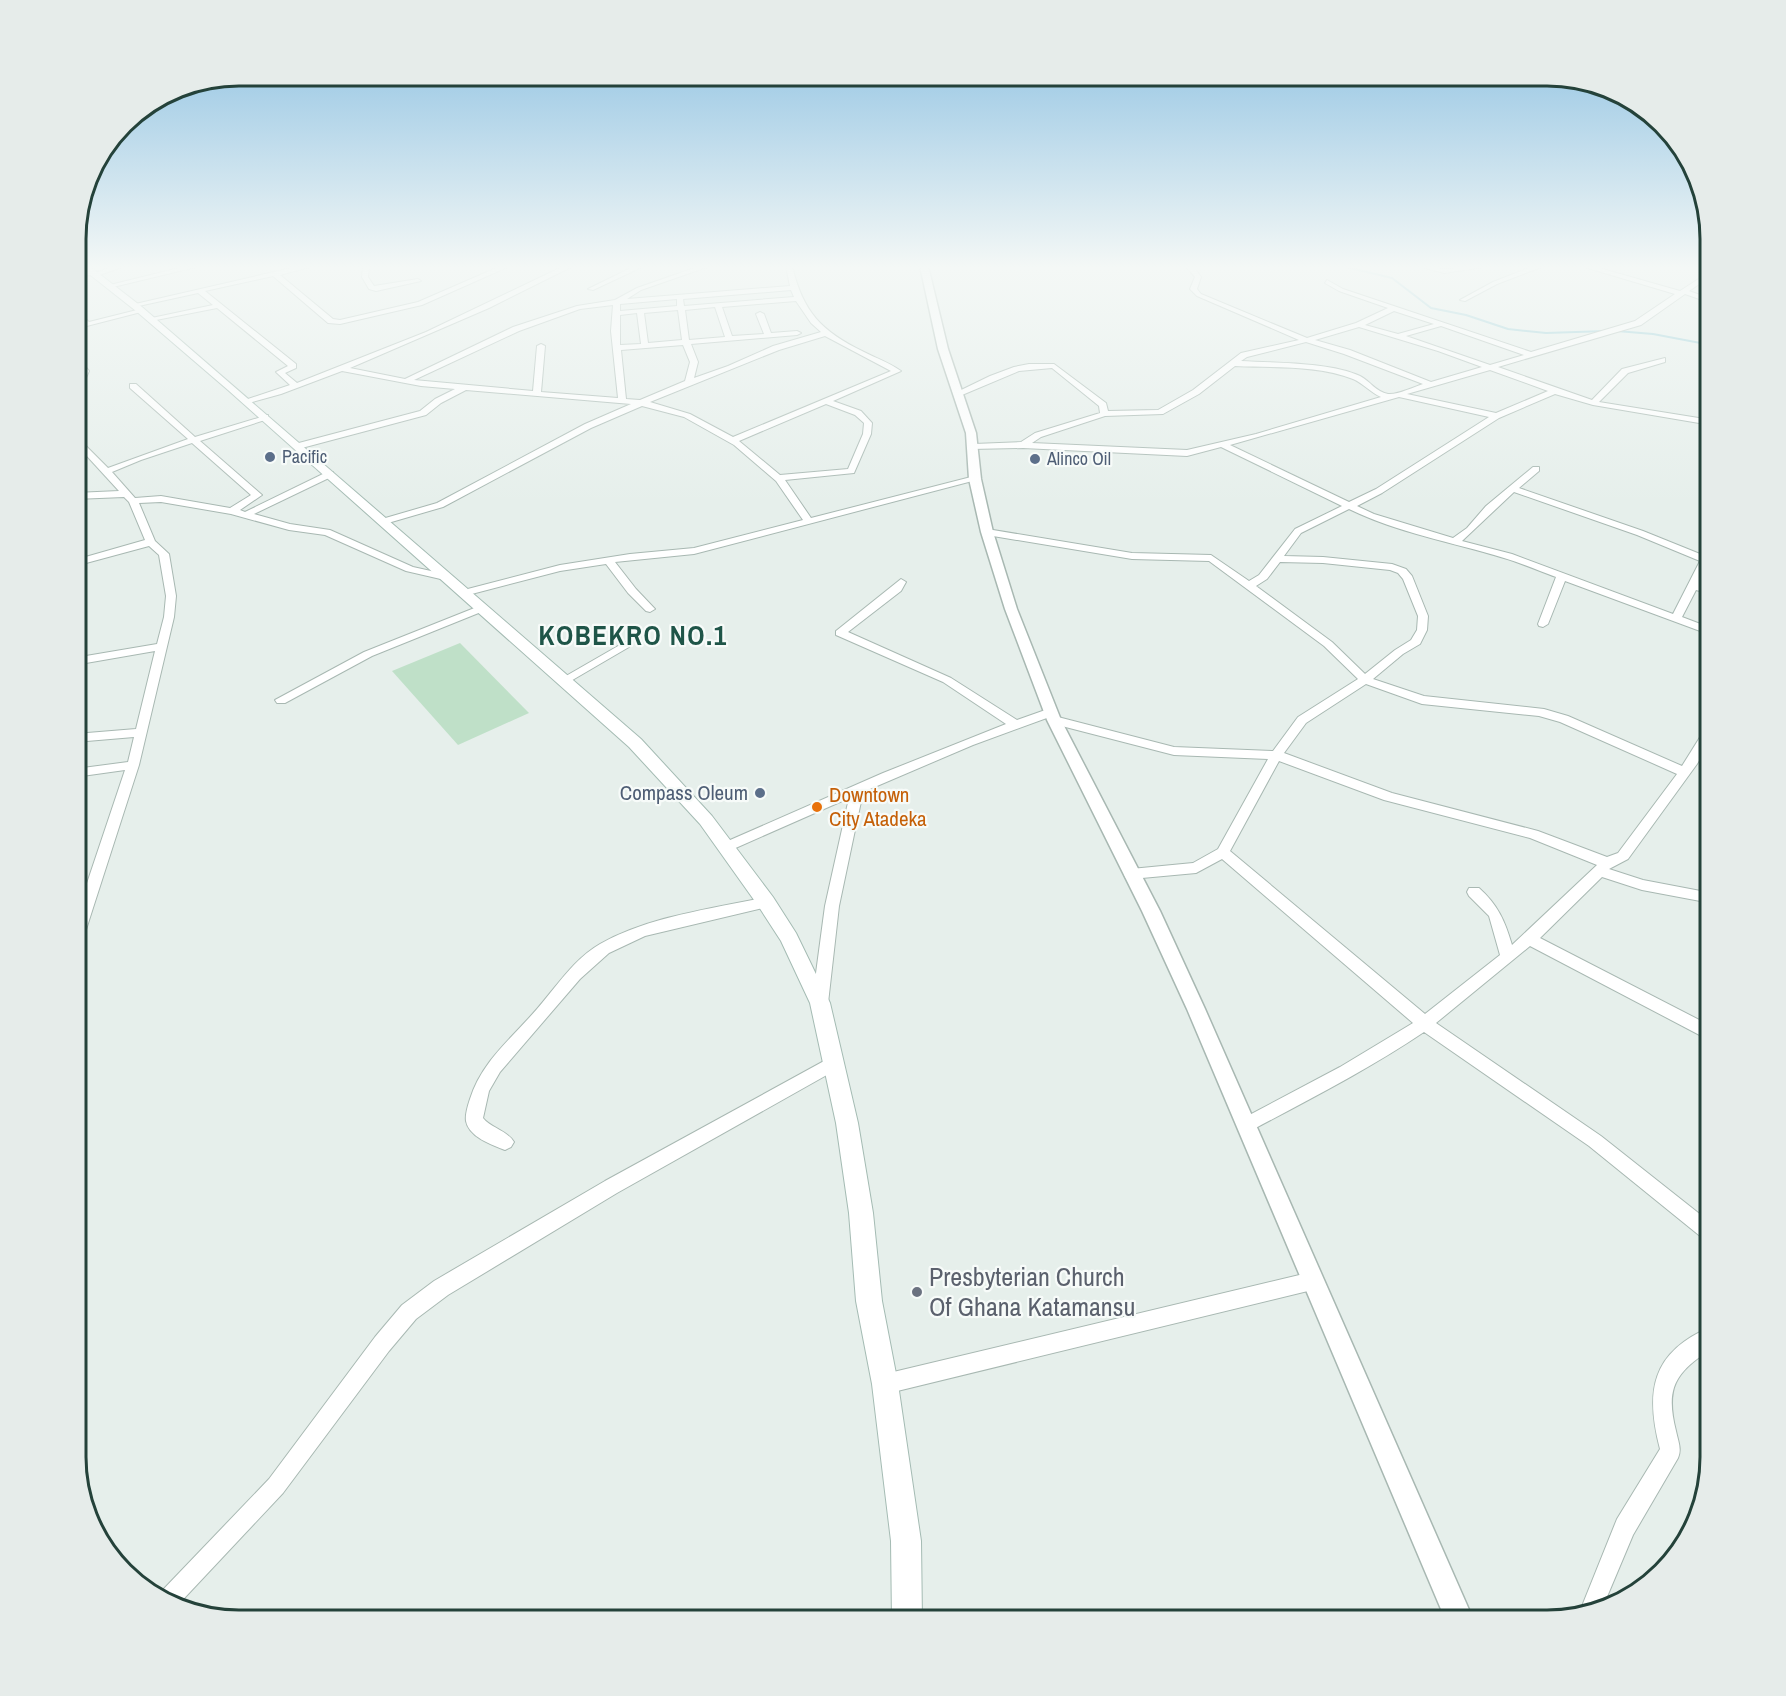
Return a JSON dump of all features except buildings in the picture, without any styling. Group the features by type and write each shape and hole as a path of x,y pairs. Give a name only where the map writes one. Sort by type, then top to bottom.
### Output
{"main road":[{"path":"181,345 385,521 445,577 635,743 671,780 726,847 789,938 820,1003 835,1062 849,1134 861,1214 869,1301 885,1384 906,1541 909,1610"}],"street":[{"path":"266,345 293,366 280,372 296,386"},
{"path":"248,402 342,369 398,345"},
{"path":"406,381 482,345"},
{"path":"622,401 617,348 654,345"},
{"path":"687,345 694,362 689,382"},
{"path":"385,521 440,505 588,426 689,382 731,368 786,345"},
{"path":"732,441 897,371 846,345"},
{"path":"942,345 959,393 974,447 975,479 987,532 1011,609 1053,716 1191,998 1455,1610"},
{"path":"1023,445 1038,435 1104,414 1160,412 1196,392 1244,355 1281,345"},
{"path":"1324,345 1432,385"},
{"path":"1427,345 1555,392 1593,403 1700,421"},
{"path":"1503,345 1532,355"},
{"path":"974,447 1023,445 1188,453 1402,395 1564,345"},
{"path":"537,394 541,346"},
{"path":"1593,403 1625,370 1662,360"},
{"path":"959,393 1038,363 1054,366 1067,381 1103,405 1104,414"},
{"path":"1231,363 1311,368 1340,373 1358,378 1376,392 1391,398"},
{"path":"342,369 421,384 622,401 661,407 706,424 732,441 779,478 808,520"},
{"path":"421,384 438,401"},
{"path":"133,386 191,440 211,453 257,495 232,511"},
{"path":"298,446 423,413 438,401 465,387"},
{"path":"1249,586 1263,577 1279,559 1298,531 1379,491 1496,416 1555,392"},
{"path":"1402,395 1422,402 1483,411 1496,416"},
{"path":"779,478 851,471 860,451 868,423 858,413 828,402"},
{"path":"88,496 110,474 191,440 265,417"},
{"path":"1223,445 1371,516 1508,556 1700,628"},
{"path":"86,449 110,474 128,498 151,542 164,554 171,596 169,617 133,765 86,894"},
{"path":"1454,542 1470,530 1489,508 1536,470"},
{"path":"247,514 330,474"},
{"path":"464,593 560,568 630,557 694,551 975,479"},
{"path":"1514,489 1700,555"},
{"path":"88,496 161,499 247,514 289,527 327,532 410,568 445,577"},
{"path":"987,532 1132,556 1211,558 1328,644 1365,680 1422,700 1540,712 1564,719 1684,772"},
{"path":"86,560 151,542"},
{"path":"1131,874 1196,868 1223,852 1276,754 1302,720 1365,680 1399,652 1416,642 1422,630 1423,616 1408,578 1402,571 1392,567 1323,560 1279,559"},
{"path":"609,561 632,591 650,609"},
{"path":"1676,619 1700,573"},
{"path":"1543,624 1562,575"},
{"path":"900,582 897,589 840,633 947,680 1015,724"},
{"path":"1693,586 1700,588"},
{"path":"281,700 368,654 482,608"},
{"path":"565,680 625,645"},
{"path":"86,659 161,647"},
{"path":"726,847 1015,724 1053,716 1174,751 1276,754 1389,797 1533,834 1642,885 1700,896"},
{"path":"86,737 142,732"},
{"path":"1246,1125 1338,1077 1424,1023 1529,939 1603,867 1623,855 1694,761 1700,750"},
{"path":"86,771 133,765"},
{"path":"820,1003 832,906 857,790"},
{"path":"1223,852 1424,1023 1595,1141 1700,1225"},
{"path":"1474,892 1490,904 1497,916 1508,956"},
{"path":"505,1142 483,1131 474,1120 476,1102 484,1080 504,1054 538,1020 572,976 603,949 632,936 766,902"},
{"path":"1529,939 1700,1028"},
{"path":"172,1596 276,1486 382,1344 409,1312 441,1288 611,1187 835,1062"},
{"path":"885,1384 1312,1281"},
{"path":"1592,1603 1625,1527 1671,1451 1660,1411 1664,1384 1675,1363 1700,1345"}],"green space":[{"path":"460,643 529,713 458,745 392,671"}],"place":[{"name":"Pacific","path":"270,457"},
{"name":"Alinco Oil","path":"1035,459"},
{"name":"Compass Oleum","path":"760,793"},
{"name":"Downtown City Atadeka","path":"817,807"},
{"name":"Presbyterian Church Of Ghana Katamansu","path":"917,1292"}],"district":[{"name":"KOBEKRO NO.1","path":"633,636"}]}
